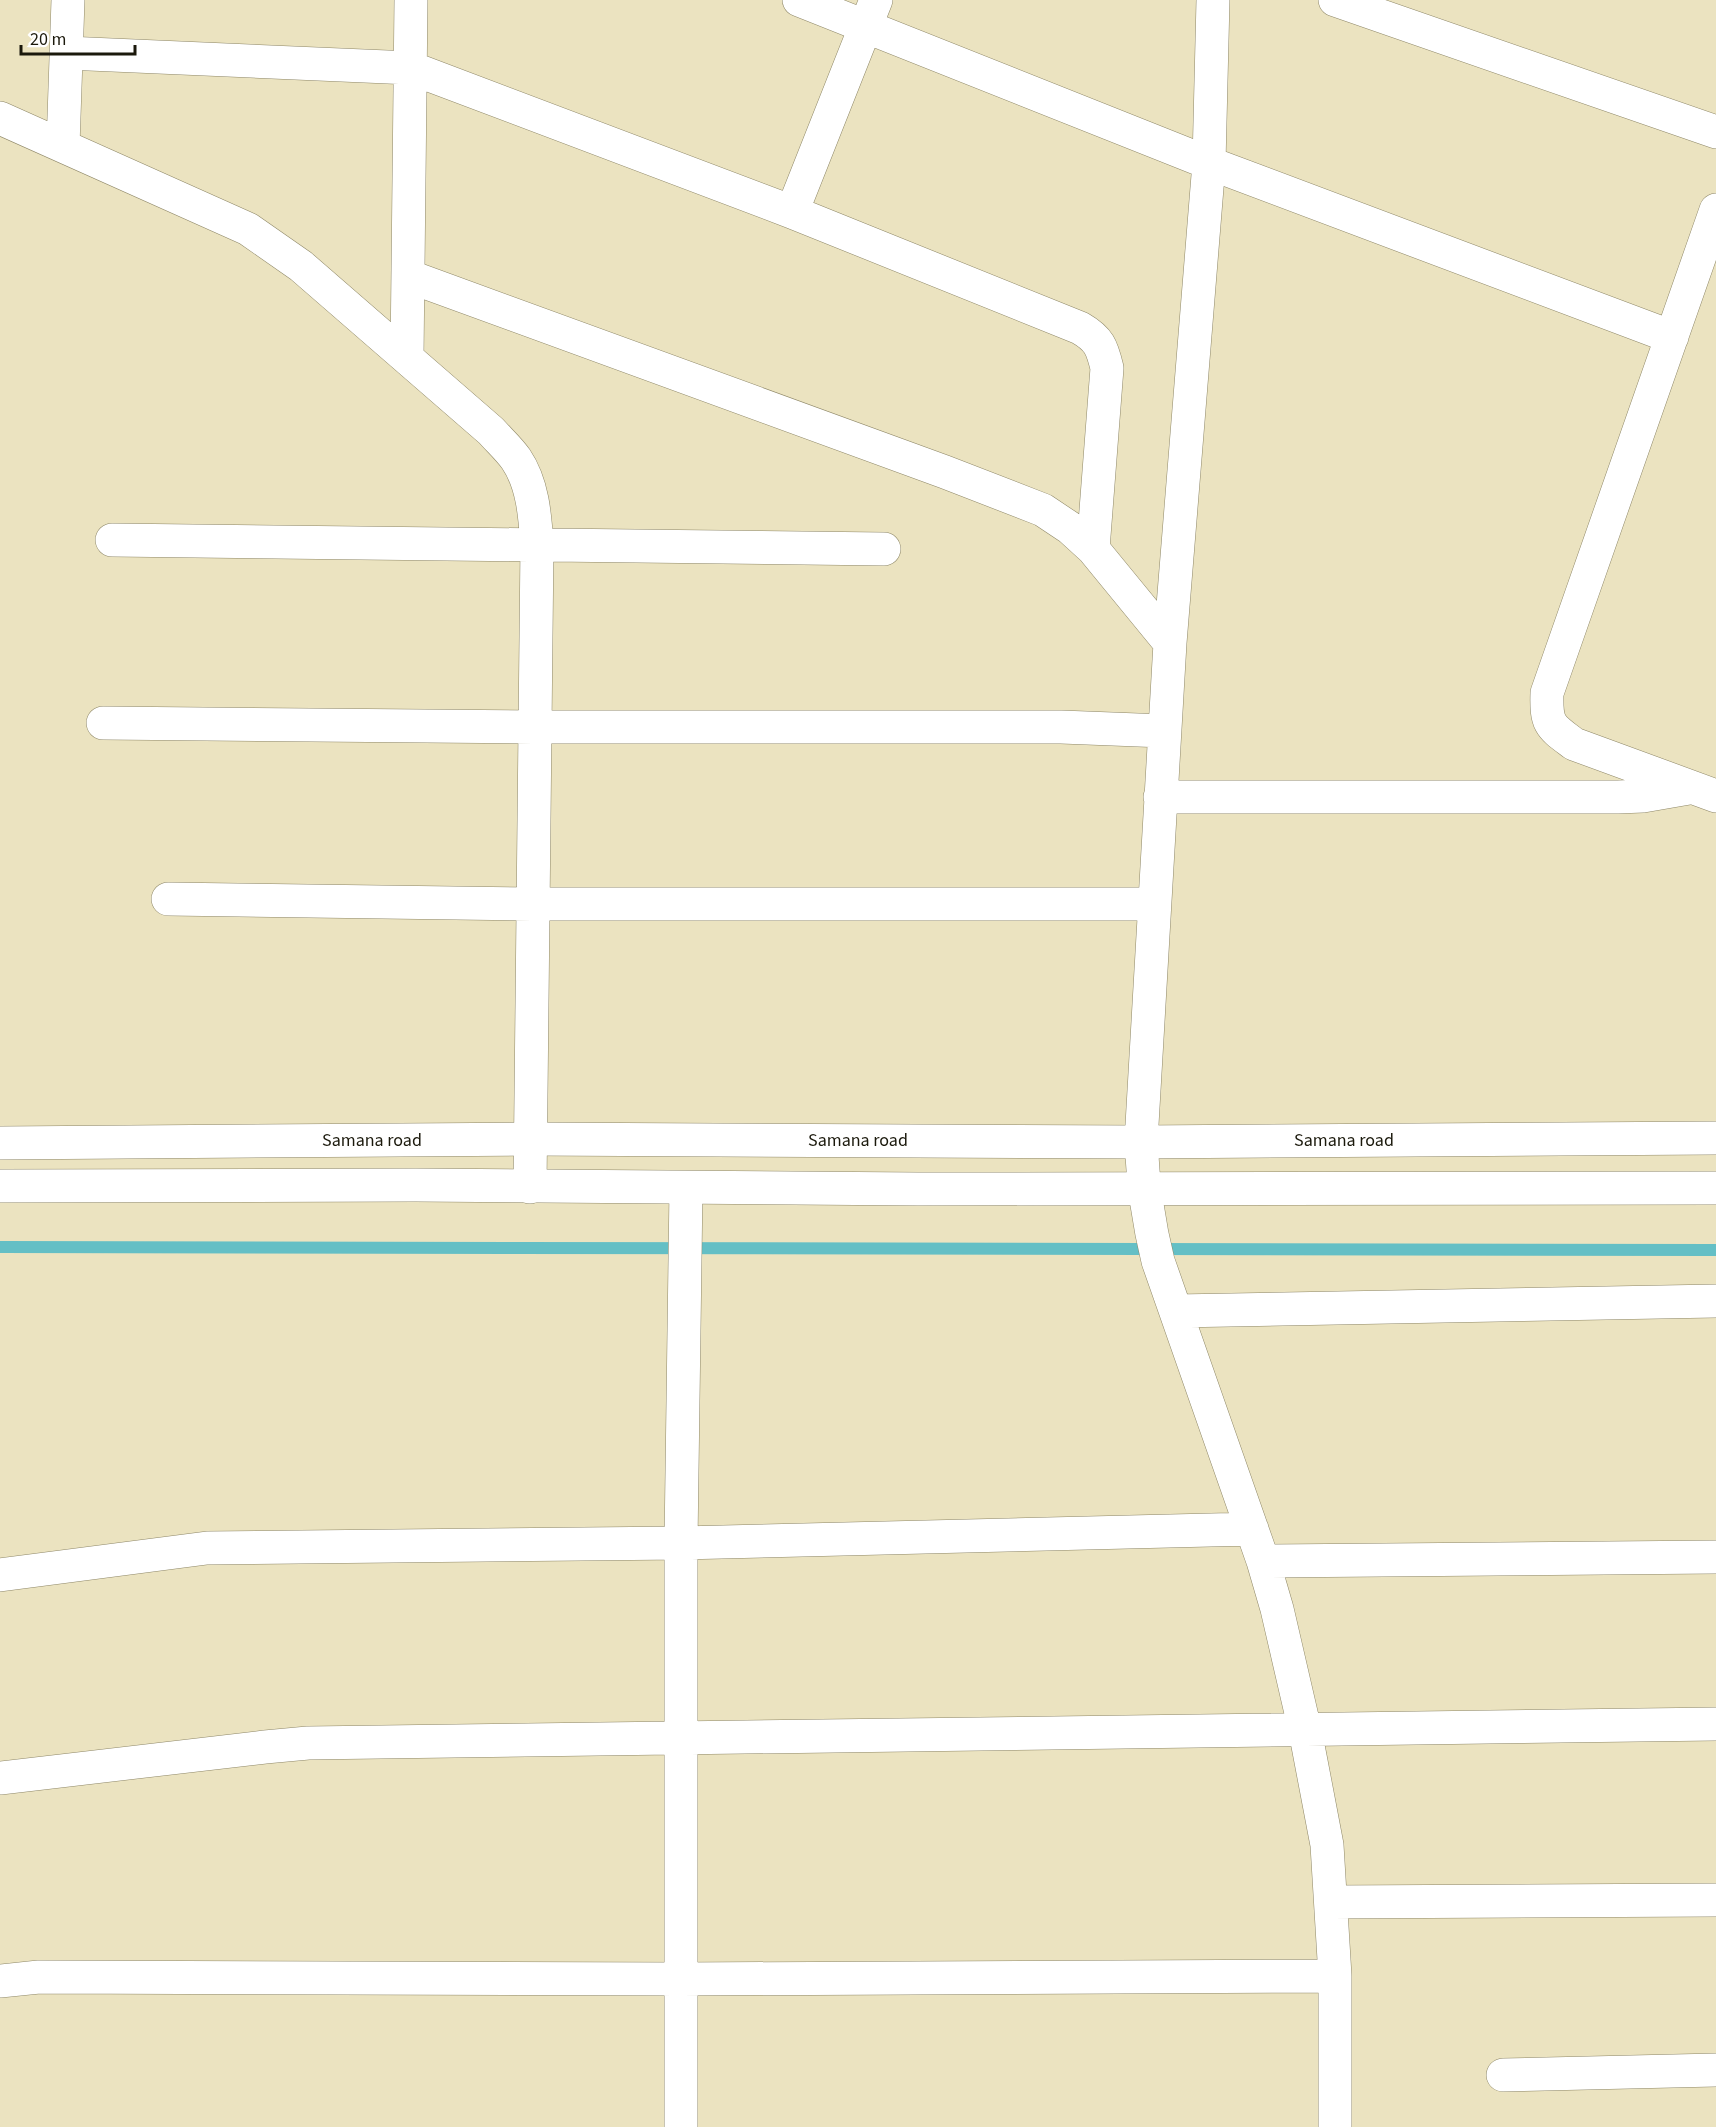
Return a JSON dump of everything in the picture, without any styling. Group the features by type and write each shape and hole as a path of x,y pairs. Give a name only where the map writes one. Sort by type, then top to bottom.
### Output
{"street":[{"path":"63,146 68,0"},
{"path":"407,358 411,0"},
{"path":"799,0 871,13 1209,163 1672,337"},
{"path":"1213,0 1209,163 1170,643 1141,1142 1144,1189 1158,1261 1263,1561 1277,1609 1305,1730 1327,1845 1335,1976 1335,2127"},
{"path":"1335,0 1716,132"},
{"path":"792,212 871,13"},
{"path":"66,53 411,68 792,212 1080,328 1092,335 1102,348 1107,368 1093,549"},
{"path":"0,118 248,229 302,266 491,431 517,461 527,483 534,509 537,545 530,1187"},
{"path":"1703,792 1574,744 1555,730 1547,715 1547,693 1716,210"},
{"path":"408,276 1043,510 1070,528 1093,549 1170,643"},
{"path":"112,540 884,549"},
{"path":"103,723 534,727 1076,727 1164,731"},
{"path":"1160,797 1618,797 1703,792"},
{"path":"168,899 532,904 1154,904"},
{"name":"Samana road","path":"0,1143 530,1139 1141,1142 1716,1138"},
{"path":"98,1185 100,1142"},
{"path":"0,1186 1716,1188"},
{"path":"681,2127 681,1543 686,1188"},
{"path":"1176,1311 1716,1301"},
{"path":"0,1575 207,1548 681,1543 1252,1529"},
{"path":"1263,1561 1716,1557"},
{"path":"0,1778 308,1743 1716,1724"},
{"path":"1330,1902 1716,1899"},
{"path":"0,1981 39,1977 681,1979 1335,1976"},
{"path":"1503,2075 1716,2070"}],"waterway":[{"path":"0,1247 1716,1250"}]}
